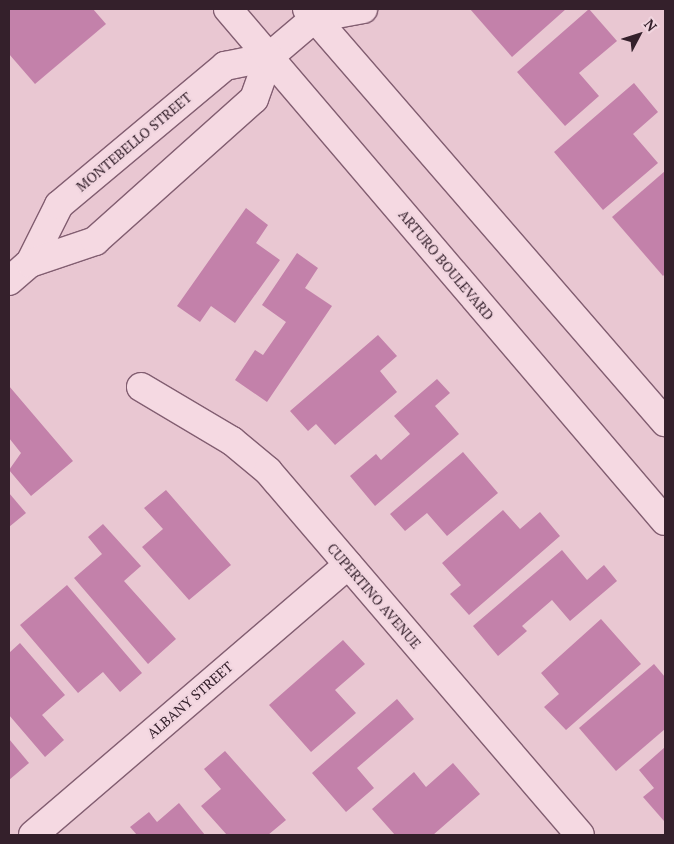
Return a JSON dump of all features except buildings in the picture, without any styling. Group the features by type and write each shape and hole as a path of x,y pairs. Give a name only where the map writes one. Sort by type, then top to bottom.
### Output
{"street":[{"name":"ARTURO BOULEVARD","path":"228,9 665,520"},
{"name":"MONTEBELLO STREET","path":"9,281 30,263 95,241 254,100 269,57 313,12 363,9"},
{"path":"313,12 665,422"},
{"name":"MONTEBELLO STREET","path":"30,263 59,205 225,66 269,57"},
{"name":"CUPERTINO AVENUE","path":"141,387 232,441 268,471 580,835"},
{"name":"ALBANY STREET","path":"33,835 348,565"}]}
